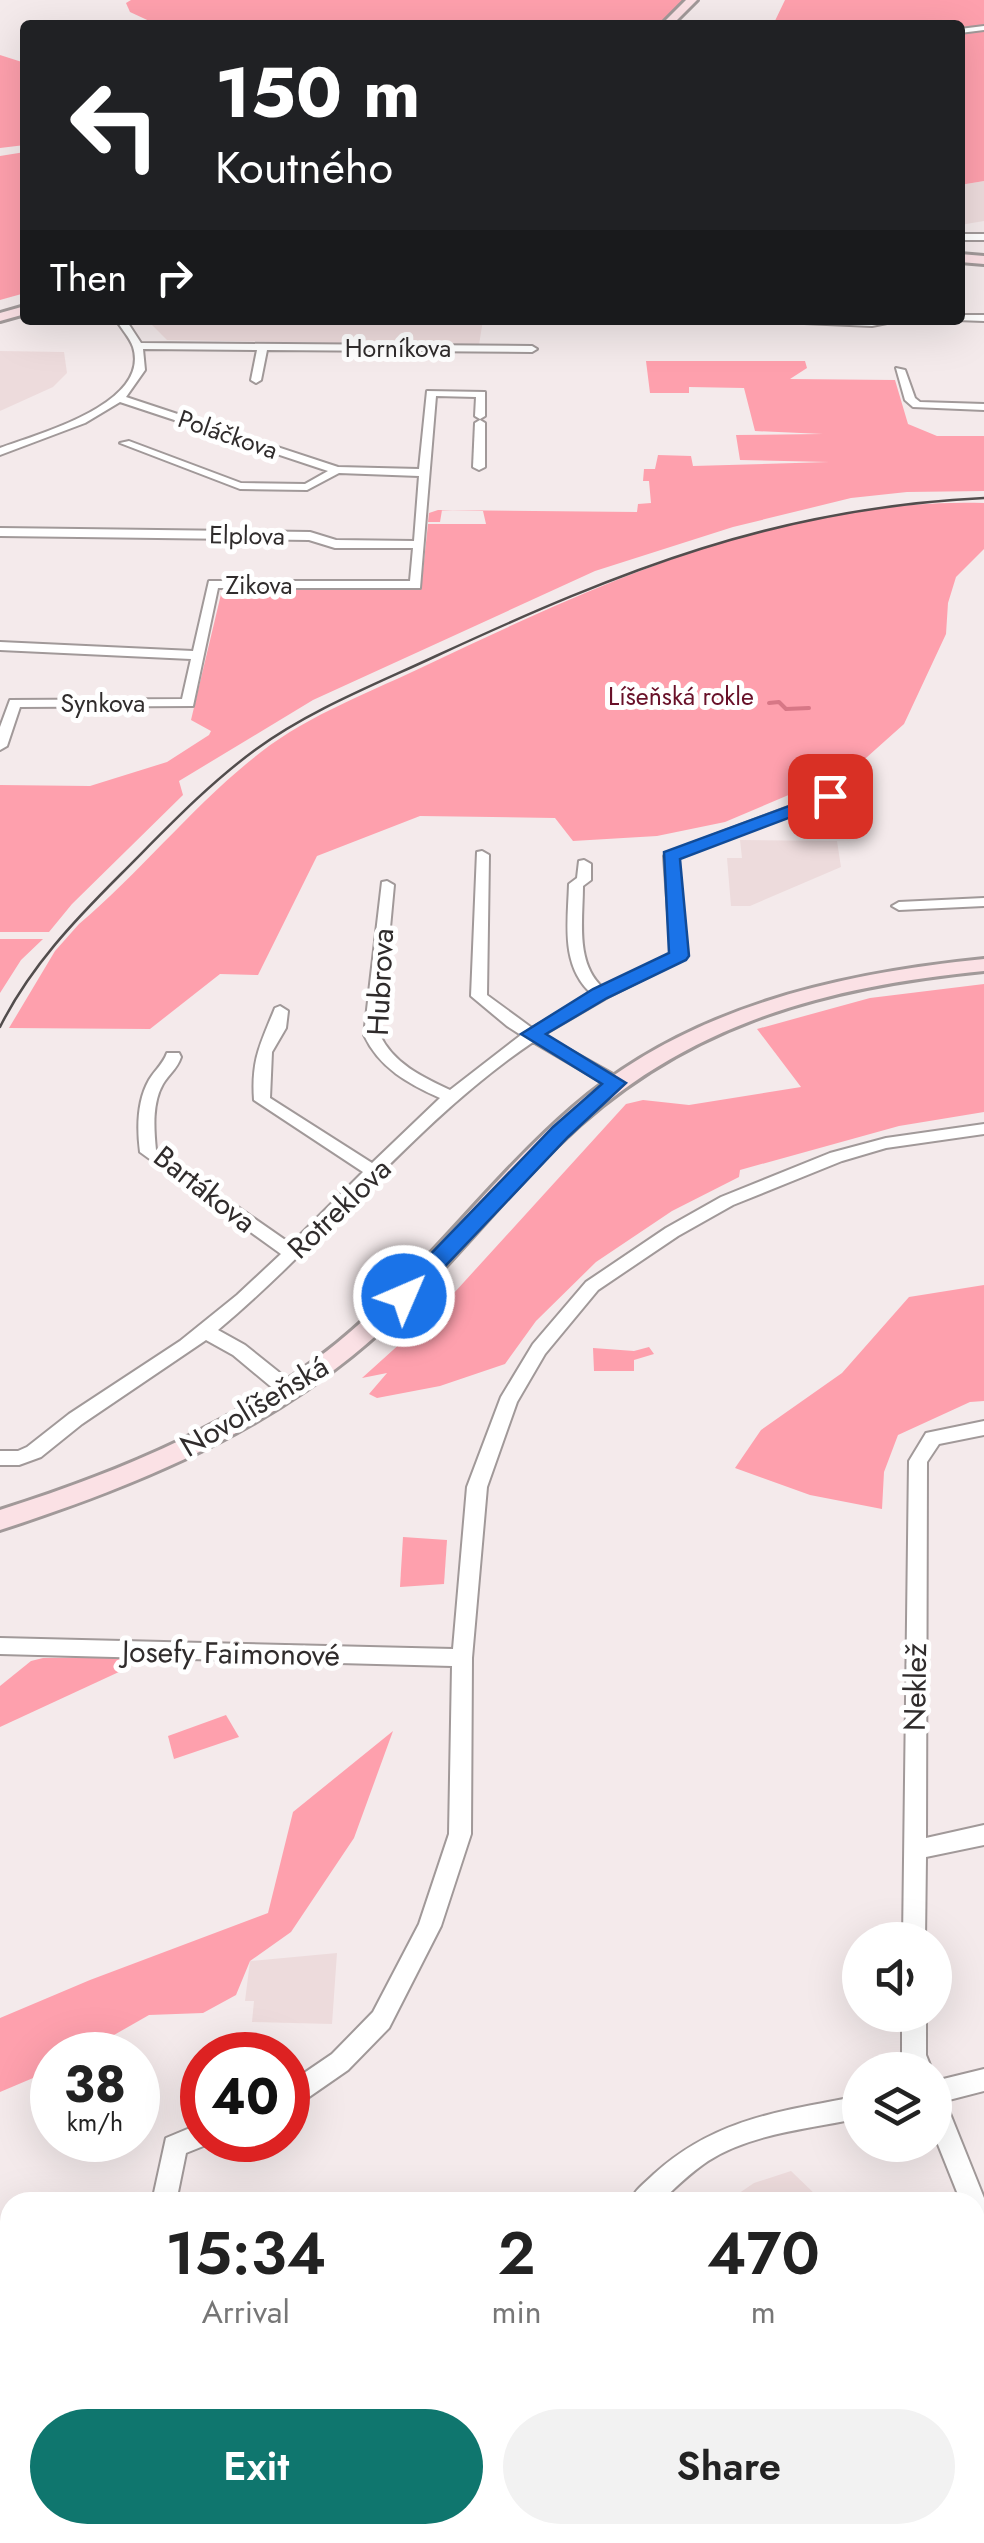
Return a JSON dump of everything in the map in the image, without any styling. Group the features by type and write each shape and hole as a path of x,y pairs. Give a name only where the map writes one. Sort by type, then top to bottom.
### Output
{"street":[{"path":"671,20 692,0"},
{"path":"0,452 69,425 119,398 140,374 141,346 125,325"},
{"name":"Horníkova","path":"141,346 532,349"},
{"path":"256,380 263,347"},
{"path":"900,370 910,400 917,405 984,406"},
{"path":"420,545 431,394 481,394 479,467"},
{"name":"Poláčkova","path":"119,398 337,470 426,473"},
{"name":"Poláčkova","path":"124,442 240,486 307,487 337,470"},
{"name":"Elplova","path":"0,532 310,536 335,544 420,545"},
{"name":"Zikova","path":"199,656 213,584 416,585 420,545"},
{"path":"0,646 199,656"},
{"name":"Synkova","path":"0,746 15,703 188,703 199,656"},
{"name":"Rotreklova","path":"0,1458 24,1458 34,1452 205,1332 452,1097 531,1034 600,993 679,956 671,856 830,796 846,796"},
{"path":"482,855 479,996 531,1034 616,1083"},
{"path":"584,864 584,880 576,884 578,968 587,985 600,993"},
{"name":"Hubrova","path":"387,885 372,1035 377,1051 431,1088 452,1097"},
{"path":"899,906 984,902"},
{"name":"Novolíšeňská","path":"0,1520 83,1492 175,1454 288,1390 378,1321 560,1132 616,1083 699,1033 776,1003 893,975 984,965"},
{"path":"280,1011 278,1028 268,1037 265,1050 260,1076 262,1100 375,1172"},
{"name":"Bartákova","path":"173,1057 172,1067 155,1082 145,1131 148,1152 292,1253"},
{"path":"310,2083 340,2062 381,2020 430,1926 460,1834 462,1658 477,1486 508,1402 539,1350 592,1286 672,1232 761,1184 886,1143 984,1129"},
{"path":"205,1332 239,1350 288,1390"},
{"name":"Neklež","path":"914,1922 918,1461 923,1447 932,1438 984,1428"},
{"name":"Josefy Faimonové","path":"0,1646 462,1658"},
{"path":"914,1850 984,1836"},
{"path":"952,2088 984,2080"},
{"path":"653,2192 699,2152 716,2144 760,2129 842,2111"},
{"path":"166,2192 175,2146 180,2144"},
{"path":"952,2149 969,2192"}],"shaded area":[{"path":"984,181 984,221 965,224 965,184"},
{"path":"152,325 482,325 479,345 167,340"},
{"path":"0,351 64,352 67,373 53,387 0,411"},
{"path":"740,840 837,841 841,867 750,906 731,906 727,858 742,858"},
{"path":"337,1953 332,2024 252,2022 254,2001 245,2001 250,1961"},
{"path":"791,2171 813,2192 741,2192 754,2183"}],"green space":[{"path":"686,0 665,20 147,20 130,12 126,3"},
{"path":"785,0 984,0 984,181 965,184 965,20 775,20"},
{"path":"0,55 20,61 20,146 0,148"},
{"path":"20,153 20,294 0,300 0,156"},
{"path":"646,361 805,361 807,368 790,379 895,380 908,424 937,436 984,436 984,491 907,492 851,498 733,527 595,571 313,700 179,781 183,795 72,904 49,932 0,932 0,785 90,786 167,762 211,731 191,720 222,590 421,589 428,524 486,524 483,511 445,510 637,512 638,504 651,503 649,481 643,481 644,469 655,469 658,455 691,456 693,466 829,462 740,460 736,435 823,434 755,431 744,388 689,387 689,393 650,393"},
{"name":"Líšeňská rokle","path":"984,503 984,549 956,577 948,603 946,634 904,724 857,766 725,822 657,836 573,841 555,818 420,816 317,856 258,975 220,974 150,1029 9,1028 55,951 79,924 237,772 280,738 321,715 561,603 698,550 839,514 911,505"},
{"path":"442,510 440,522 428,522 429,513"},
{"path":"0,939 43,939 21,960 0,993"},
{"path":"984,984 984,1112 899,1126 740,1170 739,1177 672,1211 596,1262 536,1321 505,1364 440,1386 377,1398 369,1394 387,1373 362,1378 444,1304 626,1104 643,1100 689,1105 801,1087 757,1029 870,998"},
{"path":"984,1285 984,1401 970,1402 898,1435 884,1472 882,1509 810,1495 735,1468 761,1430 842,1373 909,1297"},
{"path":"649,1347 654,1354 634,1360 634,1371 594,1371 593,1348 634,1351"},
{"path":"403,1537 447,1540 444,1584 400,1587"},
{"path":"135,1657 134,1665 0,1727 0,1686 31,1661"},
{"path":"226,1715 239,1737 174,1759 168,1736"},
{"path":"393,1731 354,1838 291,1932 250,1961 236,1995 203,2013 149,2015 119,2032 30,2032 30,2079 0,2092 0,2018 268,1913 293,1812"}],"waterway":[{"path":"769,703 779,702 786,709 809,708"}],"tram line":[{"path":"0,1027 25,984 54,946 169,825 255,750 320,710 571,596 702,548 837,515 984,498"}],"route":[{"path":"404,1296 560,1132 616,1083 531,1034 600,993 679,956 671,856 830,796"}]}
